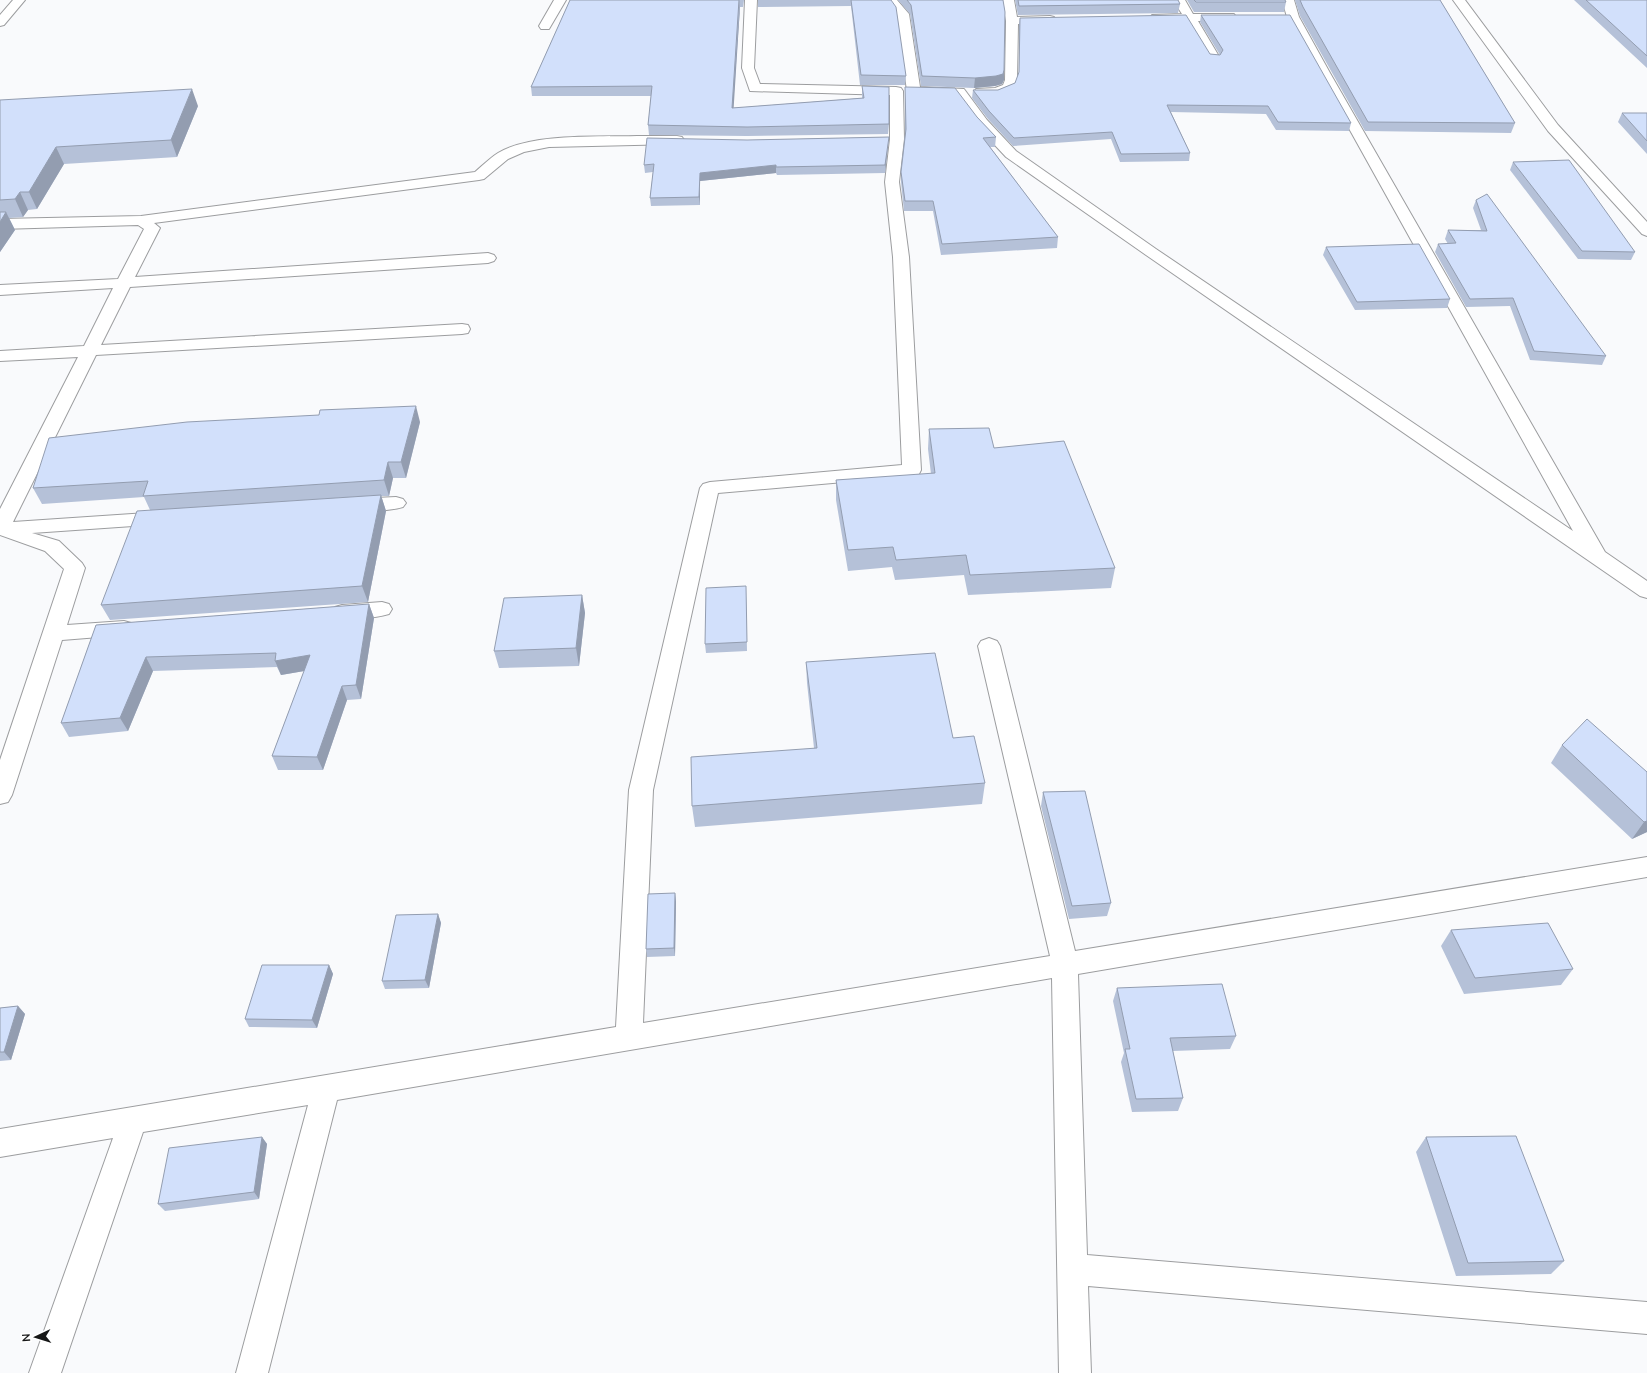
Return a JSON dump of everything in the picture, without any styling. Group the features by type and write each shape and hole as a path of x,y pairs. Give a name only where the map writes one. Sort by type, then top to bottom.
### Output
{"street":[{"path":"0,22 19,0"},
{"path":"545,26 560,0"},
{"path":"751,0 748,68 755,88 959,92 997,92 1008,87 1010,80 1012,21 1008,0"},
{"path":"891,0 903,14 914,91"},
{"path":"1179,0 1214,58"},
{"path":"1288,0 1293,17 1598,557"},
{"path":"1458,0 1553,128 1647,231"},
{"path":"1143,18 1245,17"},
{"path":"1277,17 1293,17"},
{"path":"1012,21 1058,20"},
{"path":"629,1038 641,790 710,488 912,470 901,258 892,182 889,139 896,91"},
{"path":"959,92 982,123 1011,154 1164,261 1647,591"},
{"path":"0,224 141,220 479,176 503,156 509,153 520,148 549,143 692,140"},
{"path":"0,529 152,228 141,220"},
{"path":"0,290 488,258"},
{"path":"0,356 462,329"},
{"path":"340,506 396,503"},
{"path":"0,529 182,517"},
{"path":"0,529 52,546 75,568 0,795"},
{"path":"320,614 382,609"},
{"path":"54,633 140,627"},
{"path":"989,646 1065,965 1074,1373"},
{"path":"0,1143 1647,867"},
{"path":"252,1373 326,1088"},
{"path":"44,1373 133,1121"},
{"path":"1072,1269 1647,1318"}],"building":[{"path":"570,0 739,0 732,108 864,98 862,86 889,87 889,124 747,127 648,125 652,86 531,87"},
{"path":"851,0 891,0 896,7 906,76 861,75"},
{"path":"907,0 1003,0 1005,12 1003,74 975,78 922,76 911,5"},
{"path":"1018,0 1178,0 1180,4 1019,6"},
{"path":"1194,0 1285,0 1286,2 1196,2"},
{"path":"1300,0 1440,0 1515,123 1368,122"},
{"path":"1586,0 1647,0 1647,56"},
{"path":"1186,15 1210,54 1220,55 1223,50 1201,15 1290,15 1351,123 1278,122 1268,106 1167,105 1190,153 1121,154 1112,132 1014,138 989,111 973,90 998,90 1015,83 1019,72 1020,18"},
{"path":"905,87 955,88 977,117 996,137 983,138 1058,237 942,244 933,201 905,201 901,172 906,129"},
{"path":"192,89 171,140 56,147 29,192 20,192 15,199 0,200 0,100"},
{"path":"1622,113 1647,113 1647,141"},
{"path":"889,137 885,165 776,167 776,165 700,173 699,197 650,198 654,164 644,165 647,138 747,140"},
{"path":"1569,160 1635,252 1582,251 1513,162"},
{"path":"1487,194 1606,356 1534,351 1513,298 1470,299 1438,244 1456,243 1448,230 1487,231 1476,200"},
{"path":"0,212 6,212 0,222"},
{"path":"1419,244 1450,299 1357,302 1326,247"},
{"path":"416,406 401,462 388,462 384,480 143,496 148,481 33,488 49,438 187,422 319,415 320,410"},
{"path":"989,428 994,448 1064,441 1115,568 970,575 966,555 896,560 893,547 848,550 836,480 935,473 929,429"},
{"path":"381,495 362,586 101,605 137,511"},
{"path":"746,586 747,642 705,644 706,588"},
{"path":"582,595 576,648 494,651 504,598"},
{"path":"369,604 356,685 342,686 317,757 272,756 310,655 275,661 276,653 146,657 120,718 61,723 96,625"},
{"path":"935,653 953,738 974,736 985,783 692,806 691,757 817,748 806,662"},
{"path":"1587,719 1647,772 1647,821 1644,822 1562,745"},
{"path":"1085,791 1111,903 1072,906 1043,792"},
{"path":"675,893 674,948 646,949 648,894"},
{"path":"438,914 425,980 382,981 396,915"},
{"path":"1548,923 1573,969 1475,978 1451,930"},
{"path":"262,965 329,965 312,1020 245,1019"},
{"path":"1222,984 1236,1036 1170,1038 1183,1098 1136,1099 1125,1049 1130,1049 1117,988"},
{"path":"18,1006 4,1052 0,1052 0,1008"},
{"path":"1516,1136 1564,1261 1468,1263 1426,1137"},
{"path":"262,1137 254,1192 158,1204 169,1148"}]}
